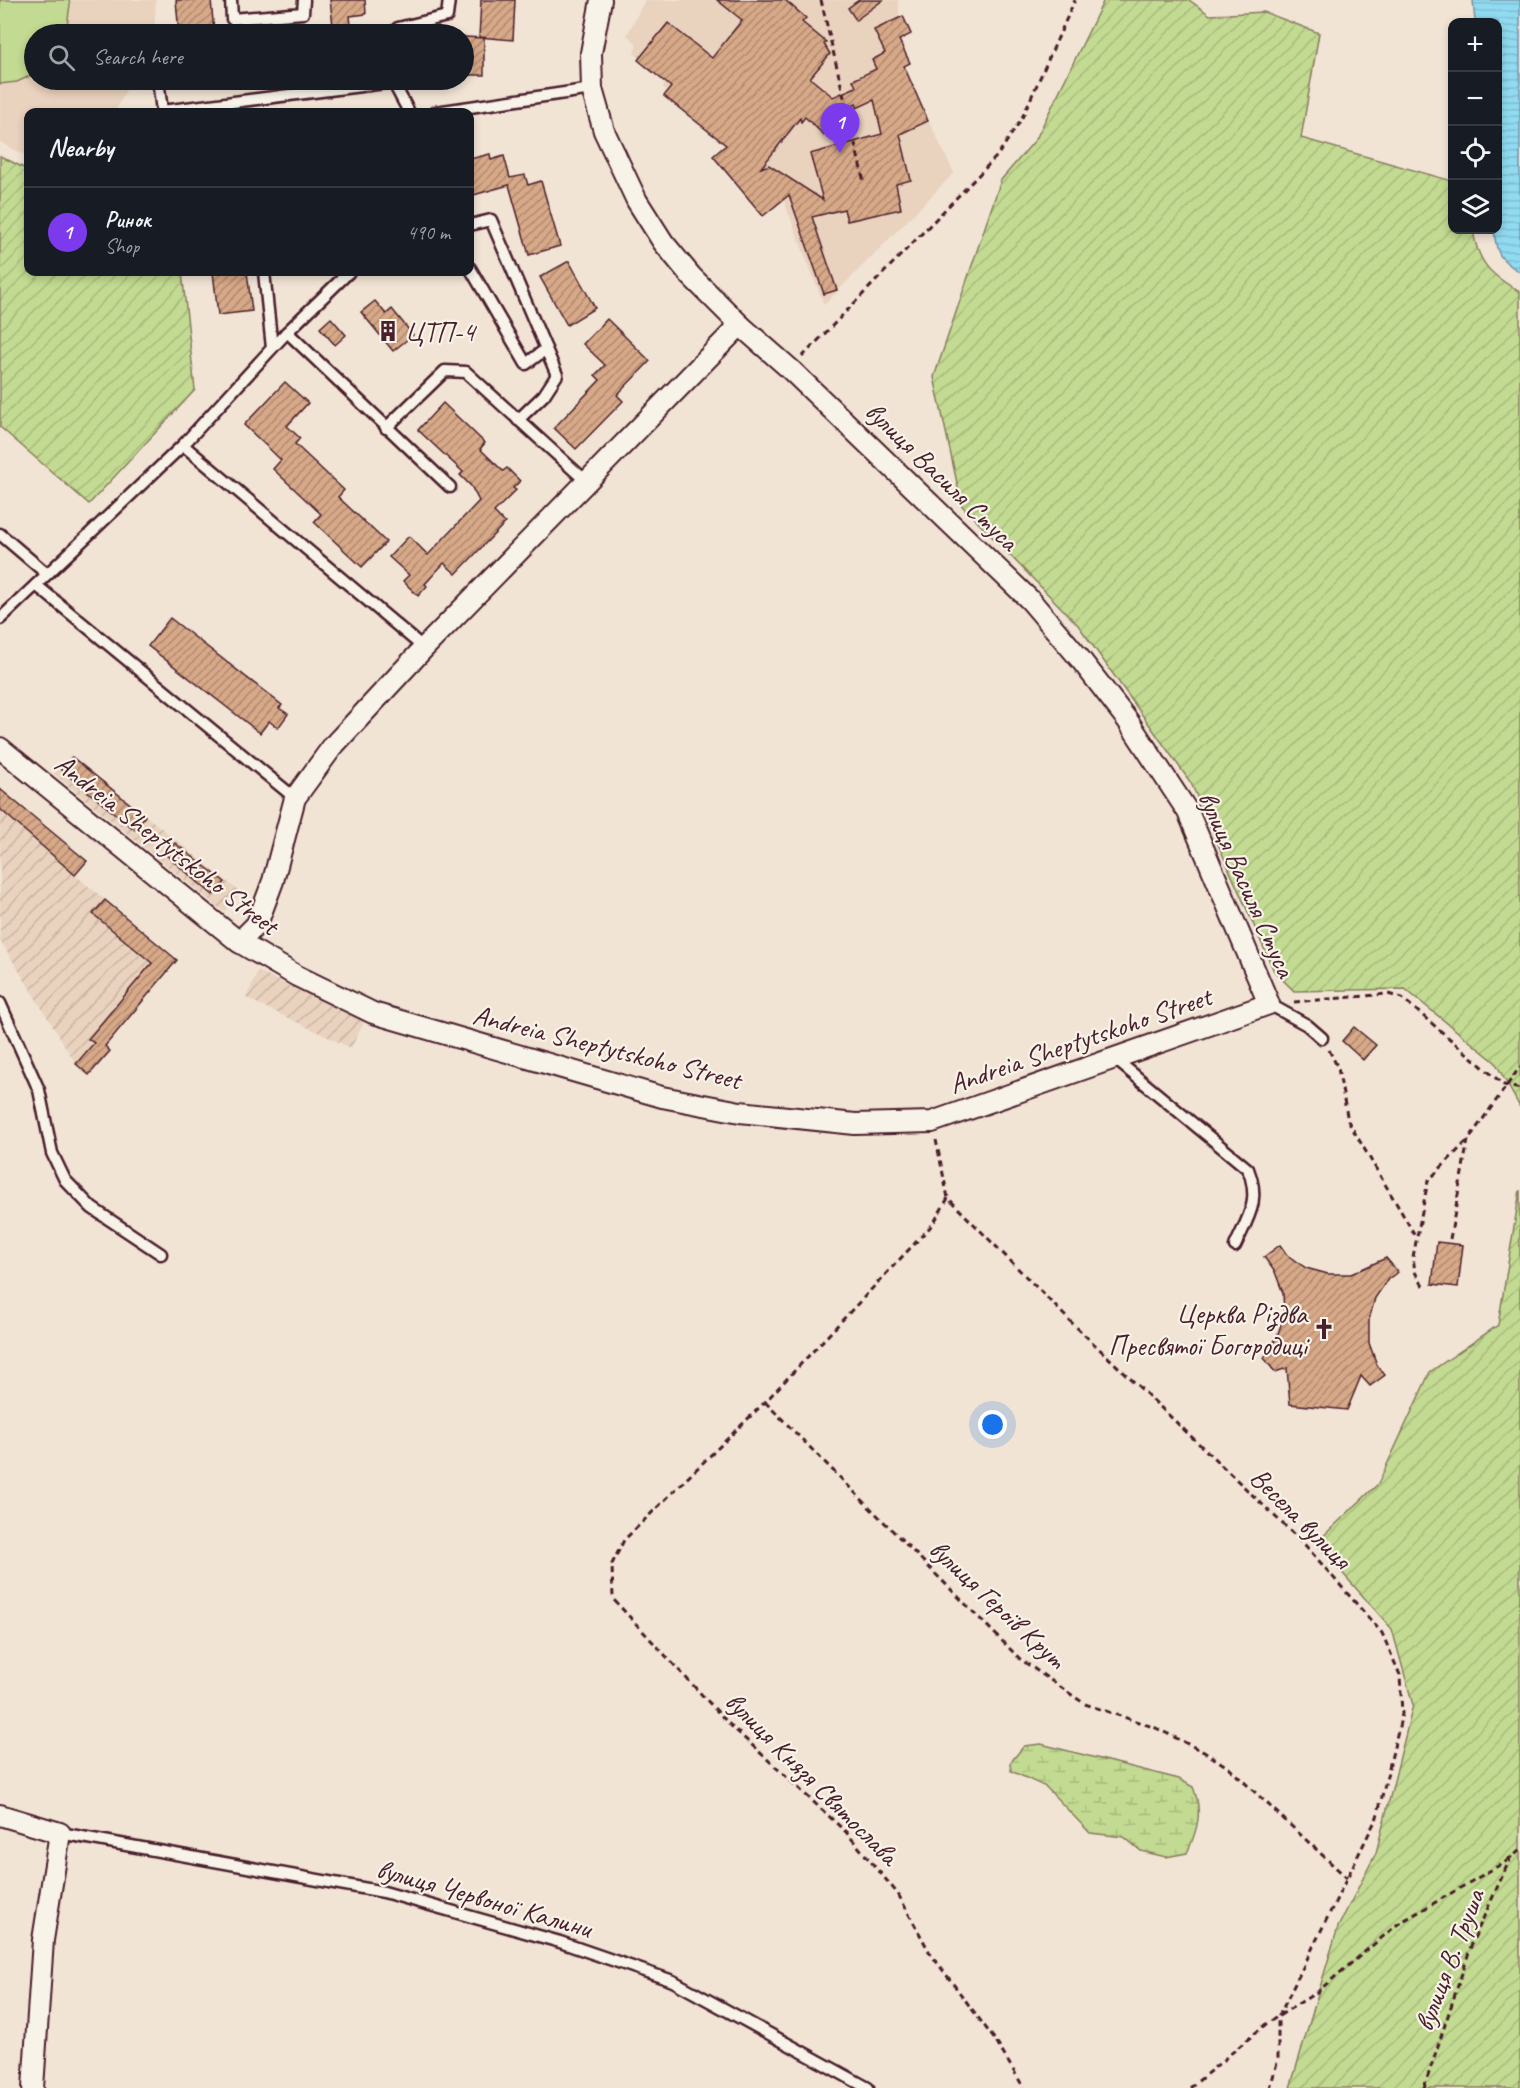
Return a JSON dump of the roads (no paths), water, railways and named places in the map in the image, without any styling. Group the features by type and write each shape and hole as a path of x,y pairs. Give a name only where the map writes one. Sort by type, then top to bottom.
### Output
{"street":[{"name":"вулиця Василя Стуса","path":"601,0 591,52 592,89 604,131 637,201 657,234 691,276 740,326 790,369 1030,600 1081,660 1128,720 1188,812 1269,1004"},
{"path":"239,942 256,924 261,913 273,881 295,798 333,746 424,648 740,326"},
{"name":"Andreia Sheptytskoho Street","path":"0,748 239,942 297,976 373,1013 662,1096 740,1112 855,1124 932,1122 1269,1004"},
{"path":"0,1815 60,1833 43,1940 33,2088"}],"lane":[{"path":"231,0 232,19 303,13 304,0"},
{"path":"414,24 447,16 449,0"},
{"path":"463,108 592,89"},
{"path":"159,90 162,108"},
{"path":"185,108 324,90"},
{"path":"398,90 407,108"},
{"path":"474,224 491,220 557,375 544,395 518,420"},
{"path":"474,275 526,364 546,349"},
{"path":"264,276 273,348"},
{"path":"0,619 183,446 287,332 345,276"},
{"path":"287,332 450,487"},
{"path":"386,428 445,371 466,372 588,483"},
{"path":"183,446 424,648"},
{"path":"0,534 47,574"},
{"path":"36,585 295,798"},
{"path":"0,1003 39,1090 51,1154 65,1180 73,1191 112,1224 161,1254"},
{"path":"1269,1004 1307,1026 1322,1038"},
{"path":"1115,1059 1248,1169 1255,1186 1253,1206 1235,1246"},
{"name":"вулиця Червоної Калини","path":"60,1833 384,1892 560,1942 673,1981 868,2088"}],"water":[{"path":"1473,0 1520,0 1520,272 1500,255 1495,234 1502,234 1502,18 1475,18"}],"place":[{"name":"Ринок","path":"840,153"},
{"name":"ЦТП-4","path":"388,331"},
{"name":"Церква Різдва Пресвятої Богородиці","path":"1324,1329"}]}
